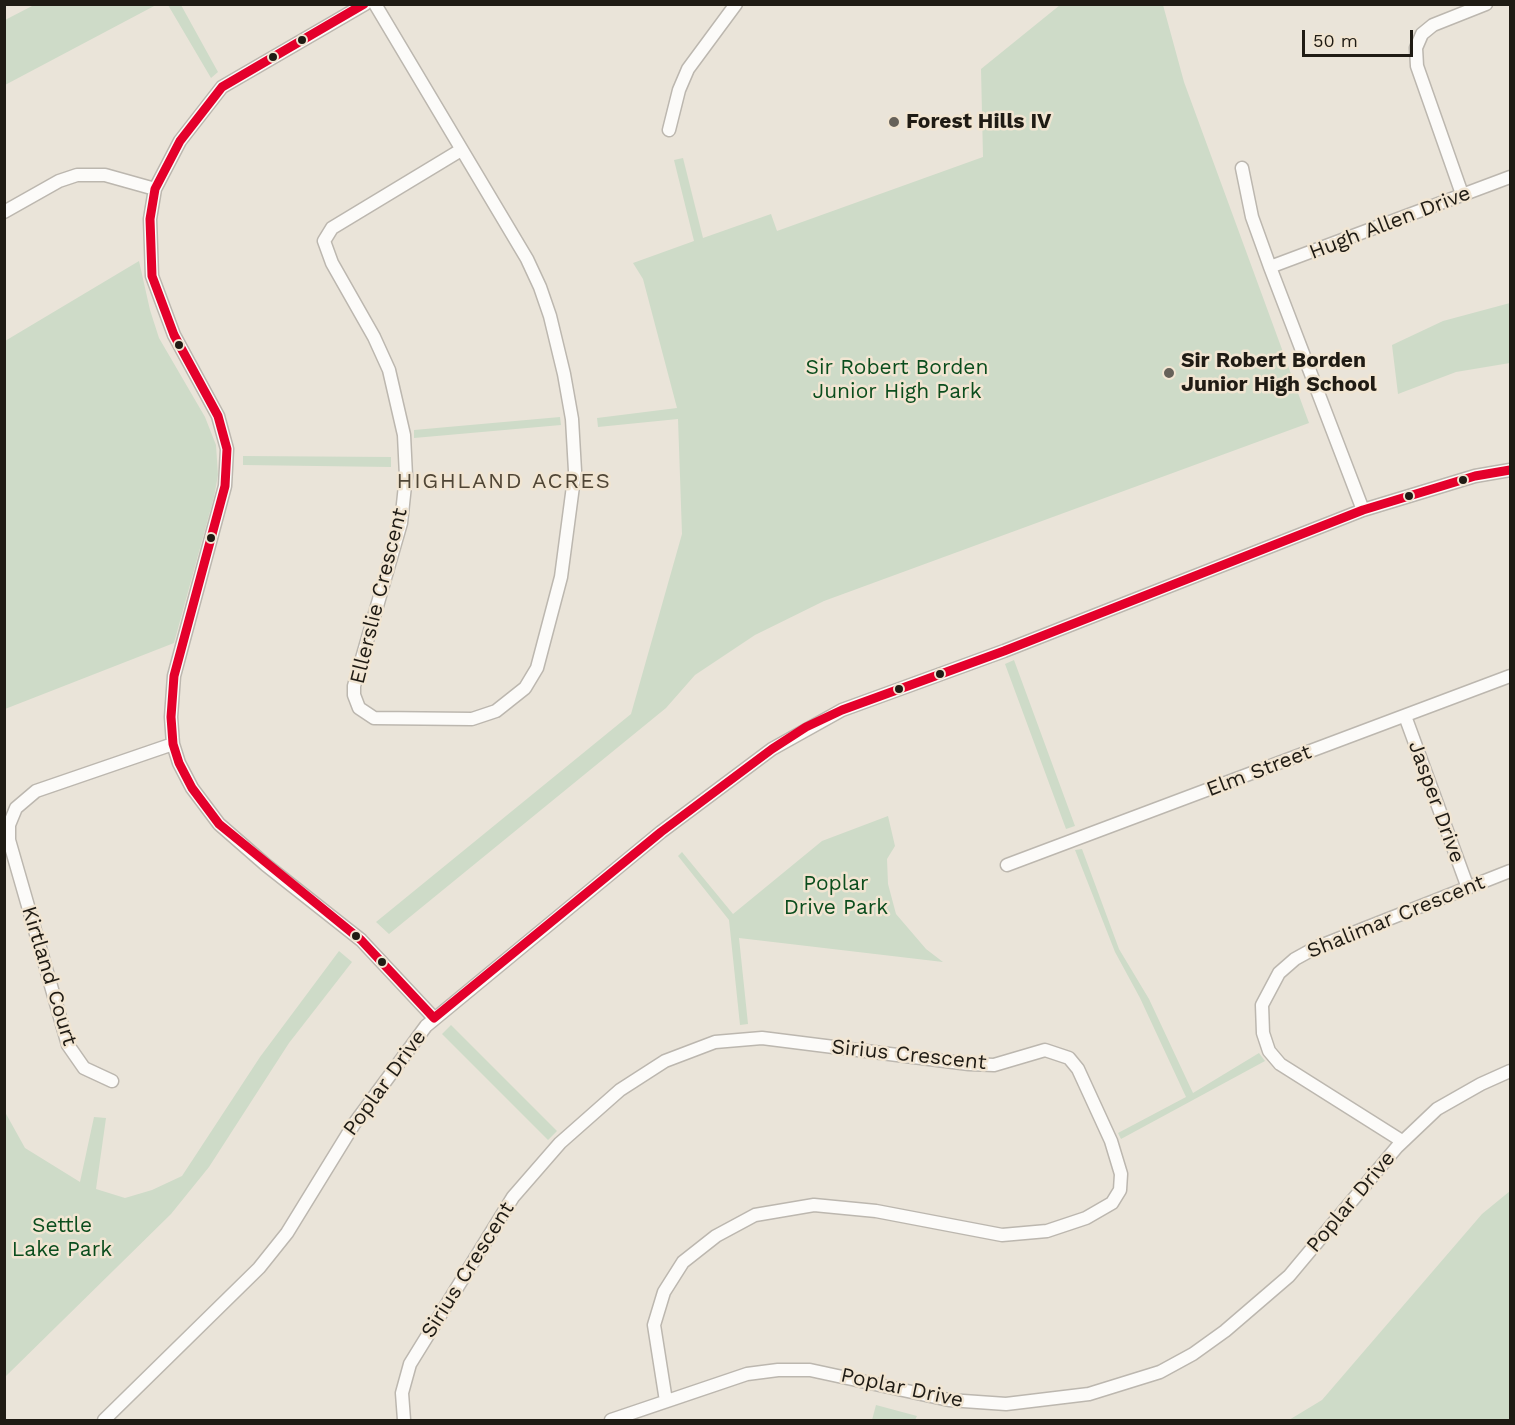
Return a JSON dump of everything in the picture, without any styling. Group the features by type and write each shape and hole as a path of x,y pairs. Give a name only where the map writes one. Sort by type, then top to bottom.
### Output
{"street":[{"path":"365,4 222,87 180,141 155,189 150,219 152,276 174,335 218,416 227,449 227,474 220,507 174,676 171,717 173,744 192,788 219,824 266,866 362,940 434,1018"},
{"name":"Ellerslie Crescent","path":"375,4 527,259 543,297 558,346 574,440 574,492 568,540 553,610 537,668 517,696 496,711 466,719 374,718 359,708 354,695 354,686 401,524 406,477 404,435 389,370 374,337 332,263 324,241 332,228 461,150"},
{"path":"669,130 679,90 688,69 736,4"},
{"path":"1462,195 1417,66 1416,48 1419,38 1430,27 1486,4"},
{"path":"1242,168 1252,216 1270,267 1363,510"},
{"path":"4,212 59,181 77,175 105,175 155,189"},
{"name":"Hugh Allen Drive","path":"1270,267 1510,177"},
{"name":"Poplar Drive","path":"104,1420 260,1268 287,1233 366,1106 434,1018 661,832 772,749 842,710 1004,651 1363,510 1474,476 1510,470"},
{"name":"Elm Street","path":"1007,865 1510,676"},
{"name":"Jasper Drive","path":"1405,716 1468,888"},
{"name":"Kirtland Court","path":"112,1081 84,1068 68,1045 9,840 9,825 16,808 36,791 173,744"},
{"name":"Shalimar Crescent","path":"1402,1141 1280,1064 1269,1051 1263,1033 1262,1005 1279,973 1295,958 1510,872"},
{"name":"Sirius Crescent","path":"404,1420 402,1393 410,1364 513,1197 577,1128 620,1090 665,1061 715,1042 753,1038 969,1064 994,1065 1044,1050 1070,1058 1078,1069 1111,1141 1121,1174 1120,1190 1112,1203 1086,1218 1047,1231 1002,1235 876,1211 814,1205 755,1215 716,1236 683,1262 664,1292 654,1325 666,1401"},
{"name":"Poplar Drive","path":"611,1420 747,1374 778,1370 810,1370 949,1400 1006,1404 1062,1400 1160,1372 1193,1354 1261,1302 1289,1276 1402,1141 1437,1109 1481,1084 1510,1071"}],"green space":[{"path":"34,5 156,5 5,85 5,20"},
{"path":"168,5 181,5 218,72 211,78"},
{"name":"Sir Robert Borden Junior High Park","path":"1060,5 1163,5 1184,82 1309,423 824,601 755,635 695,675 666,708 389,934 376,922 631,714 682,534 678,419 598,427 597,418 677,408 643,279 633,263 694,241 674,160 683,158 703,238 771,214 777,231 983,157 981,69"},
{"path":"139,261 159,338 205,417 216,445 218,475 214,497 174,643 5,709 5,341"},
{"path":"1510,303 1510,363 1456,372 1398,394 1392,345 1443,321"},
{"path":"560,417 561,425 414,438 414,430"},
{"path":"243,456 391,457 391,467 243,465"},
{"path":"1014,660 1075,826 1066,829 1005,664"},
{"name":"Poplar Drive Park","path":"888,816 895,846 887,859 888,884 896,914 926,949 943,962 739,938 748,1024 740,1025 729,920 678,856 682,852 733,914 822,841"},
{"path":"1082,849 1119,949 1149,999 1193,1093 1259,1053 1265,1061 1121,1139 1118,1133 1186,1097 1140,998 1115,952 1075,850"},
{"name":"Settle Lake Park","path":"339,951 352,962 289,1043 209,1167 171,1214 5,1377 5,1112 25,1148 80,1182 94,1117 106,1118 96,1189 125,1198 152,1190 182,1176 260,1057"},
{"path":"451,1025 557,1131 548,1140 442,1034"},
{"path":"1510,1191 1510,1420 1289,1420 1322,1400 1482,1214"},
{"path":"876,1405 917,1416 915,1420 872,1420"}],"transit line":[{"path":"364,4 222,87 180,141 155,189 150,219 152,276 174,335 218,416 227,449 225,486 174,676 171,717 173,744 179,763 192,788 219,824 361,940 434,1018 661,832 772,749 806,727 842,710 1004,651 1363,510 1475,476 1510,470"}],"place":[{"name":"Forest Hills IV","path":"894,122"},
{"name":"Sir Robert Borden Junior High School","path":"1169,373"}],"district":[{"name":"HIGHLAND ACRES","path":"504,482"}]}
